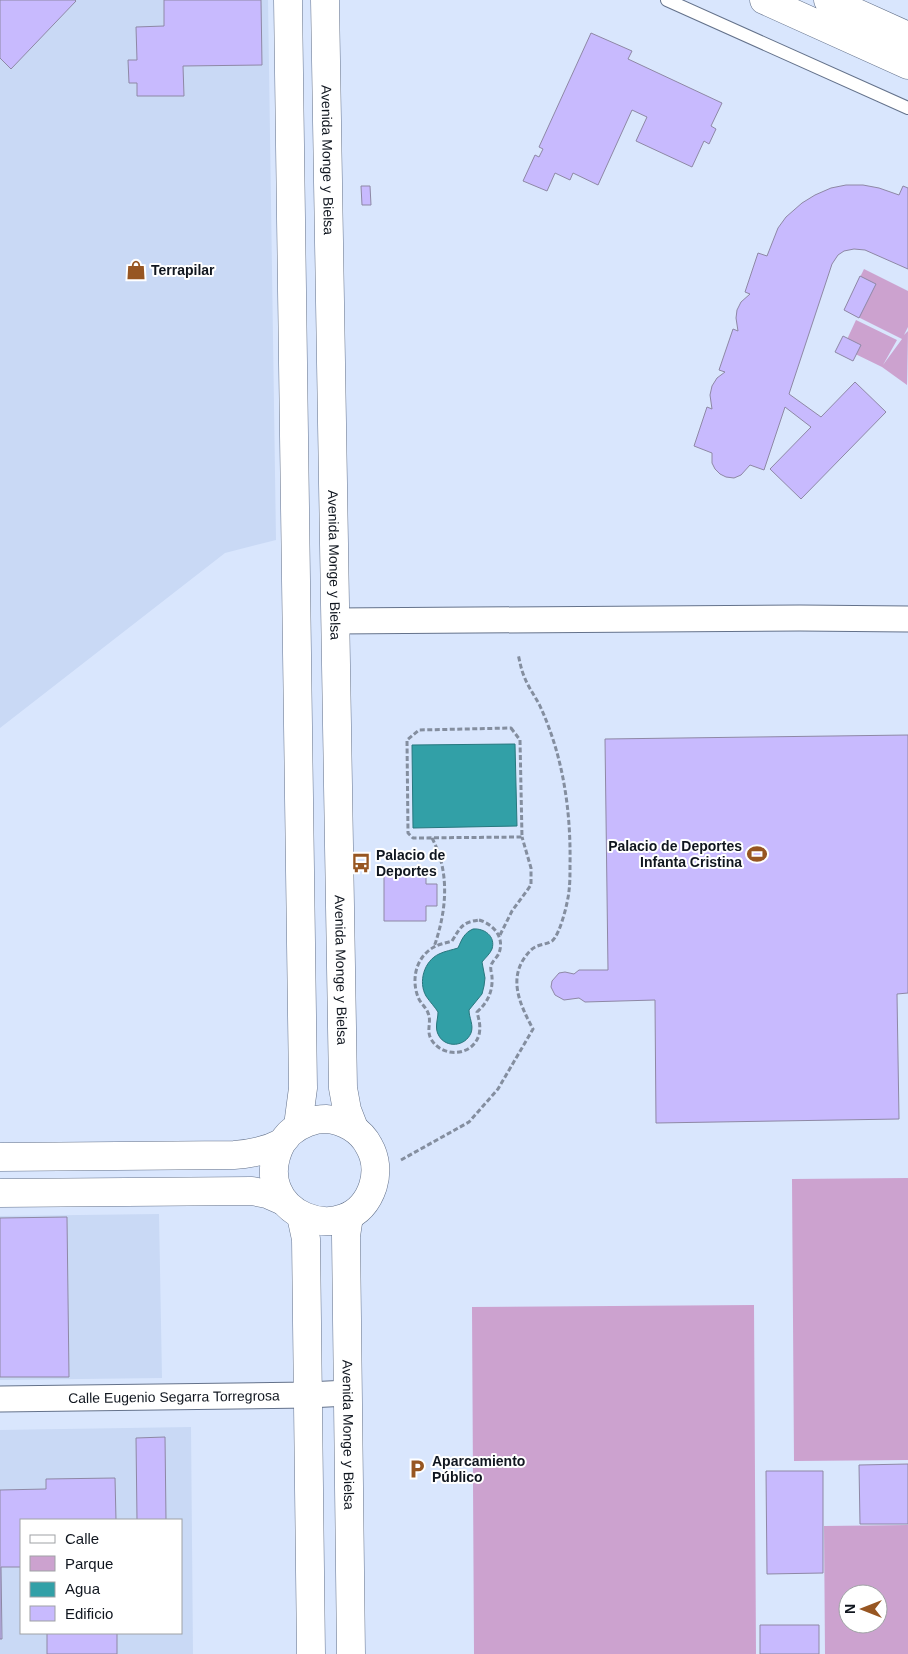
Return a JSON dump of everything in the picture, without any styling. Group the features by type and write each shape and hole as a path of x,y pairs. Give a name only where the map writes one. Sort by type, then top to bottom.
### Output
{"street":[{"path":"288,0 303,1088 290,1134 276,1153 274,1178 277,1190 292,1208 306,1239 311,1654"},
{"name":"Avenida Monge y Bielsa","path":"325,0 342,1088 347,1110 354,1128"},
{"path":"764,0 908,65"},
{"path":"828,0 908,36"},
{"path":"335,622 800,618 908,620"},
{"path":"0,1157 234,1156 266,1150 316,1120 326,1119 336,1120 354,1128 369,1145 376,1168 375,1179 366,1200 358,1209 349,1216 325,1222 313,1220 266,1194 252,1191 0,1193"},
{"name":"Avenida Monge y Bielsa","path":"349,1216 346,1236 351,1654"},
{"name":"Calle Eugenio Segarra Torregrosa","path":"0,1399 348,1394"}],"lane":[{"path":"667,0 908,108"}],"path":[{"path":"401,1160 469,1122 498,1089 533,1030 517,992 517,976 522,962 532,949 553,940 560,929 569,892 570,844 568,805 561,766 540,706 524,677 518,654"},
{"path":"500,936 505,923 531,885 531,868 522,837 520,740 511,728 418,730 407,740 408,833 413,838 522,837"},
{"path":"432,838 442,861 445,886 443,909 434,947"},
{"path":"479,920 488,923 500,936 500,951 490,967 492,987 489,997 484,1006 477,1012 480,1024 479,1036 472,1046 462,1052 449,1052 438,1047 430,1038 428,1028 429,1015 418,999 414,985 416,970 419,964 423,957 434,947 452,941 456,931 470,921 479,920"}],"shaded area":[{"name":"Terrapilar","path":"0,0 268,0 276,540 225,553 0,728"},
{"path":"159,1214 162,1378 0,1380 0,1216"},
{"path":"191,1427 193,1654 0,1654 0,1430"}],"green space":[{"path":"864,269 908,291 908,327 904,335 908,331 907,385 882,367 843,348 856,320 897,340 883,365 902,339 844,310"},
{"path":"908,1178 908,1460 794,1461 792,1179"},
{"path":"754,1305 756,1654 474,1654 472,1307"},
{"path":"908,1525 908,1654 825,1654 824,1526"}],"water":[{"path":"515,744 517,826 413,828 412,745"},
{"path":"473,929 485,931 491,937 493,944 489,954 482,962 485,978 484,986 482,994 469,1010 472,1027 468,1038 460,1043 446,1043 439,1036 436,1027 438,1012 426,996 424,990 424,972 434,957 458,948 465,934"}],"building":[{"path":"0,0 76,1 11,69 0,58"},
{"path":"164,0 261,0 262,65 183,66 184,96 137,96 137,83 129,83 128,60 137,60 136,27 164,26"},
{"path":"591,33 632,51 628,59 722,103 711,126 716,129 709,144 704,141 692,167 636,141 647,117 632,110 598,185 573,173 570,180 555,173 547,191 523,181 535,155 539,157 543,149 539,147"},
{"path":"846,185 863,185 879,188 899,195 903,186 908,188 908,269 865,250 854,249 844,251 838,255 832,264 789,394 821,417 855,382 886,412 801,499 770,469 811,427 785,407 764,470 750,465 741,475 734,478 726,477 715,469 712,463 712,453 694,446 707,407 712,409 710,395 712,386 717,378 725,372 719,370 733,329 738,331 737,310 741,302 750,294 745,292 758,253 767,256 778,228 786,217 802,203 831,188"},
{"path":"361,186 370,186 371,205 362,205"},
{"path":"860,276 876,284 859,318 844,310"},
{"path":"843,336 861,345 853,361 835,352"},
{"name":"Palacio de Deportes Infanta Cristina","path":"908,735 908,993 897,994 899,1119 656,1123 655,1000 585,1002 579,998 564,1000 555,995 551,987 552,981 559,973 574,974 579,970 608,970 605,739"},
{"path":"384,868 426,868 426,884 437,884 437,906 426,906 426,921 384,921"},
{"path":"67,1217 69,1377 0,1377 0,1218"},
{"path":"165,1437 166,1519 137,1519 136,1438"},
{"path":"908,1464 908,1524 860,1524 859,1465"},
{"path":"766,1471 823,1471 823,1573 767,1574"},
{"path":"115,1478 116,1519 20,1519 20,1567 1,1567 2,1639 0,1639 0,1490 46,1489 46,1479"},
{"path":"760,1625 819,1625 819,1654 760,1654"},
{"path":"47,1634 117,1634 117,1654 47,1654"}],"place":[{"name":"Terrapilar","path":"136,270"},
{"name":"Palacio de Deportes Infanta Cristina","path":"757,854"},
{"name":"Palacio de Deportes","path":"361,863"},
{"name":"Aparcamiento Público","path":"417,1469"}]}
